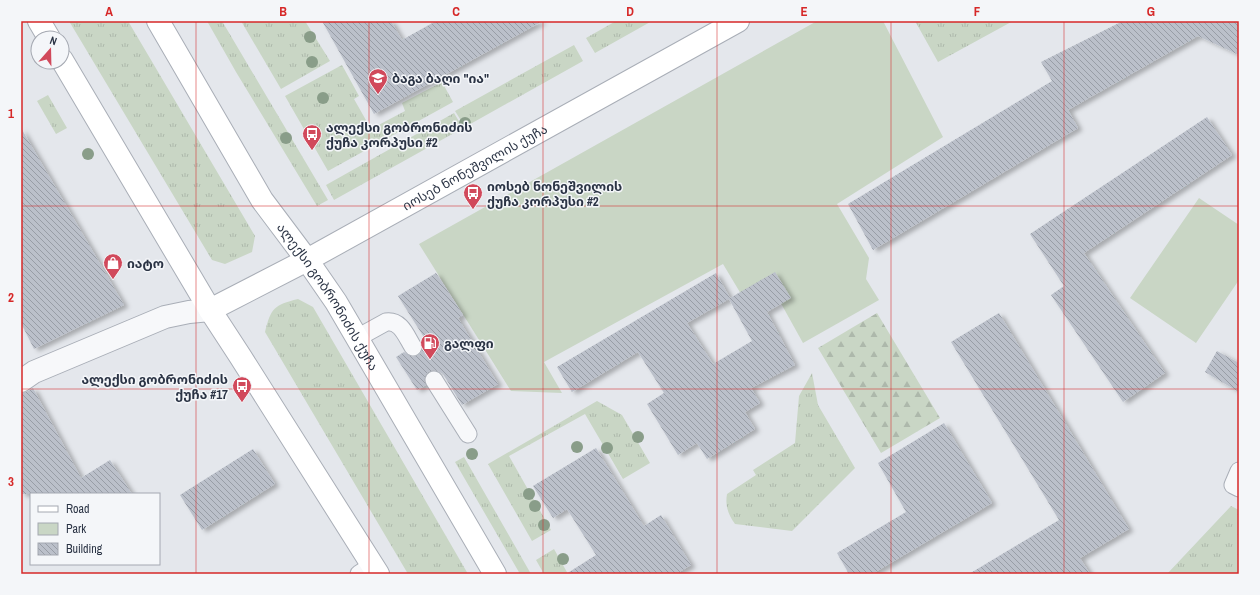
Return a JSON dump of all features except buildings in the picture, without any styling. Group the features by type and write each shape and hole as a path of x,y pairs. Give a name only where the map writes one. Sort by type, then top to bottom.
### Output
{"main road":[{"path":"39,21 44,30"},
{"name":"ალექსი გობრონიძის ქუჩა","path":"158,21 262,200 336,302 495,574"},
{"name":"იოსებ ნონეშვილის ქუჩა","path":"210,310 307,260 738,21"},
{"path":"68,70 210,310 240,356 370,571"}],"street":[{"path":"21,381 34,372 165,317 189,312 210,310"}],"lane":[{"path":"357,338 386,322 390,322 396,323 413,347"},
{"path":"434,380 468,434"},
{"path":"1239,471 1233,485 1239,488"}],"green space":[{"path":"69,21 128,21 255,236 252,252 225,264 212,260"},
{"path":"207,21 222,21 328,200 317,206"},
{"path":"241,21 305,21 330,61 281,89"},
{"path":"616,21 652,21 595,53 586,38"},
{"path":"817,21 883,21 943,137 837,204 869,258 866,279 879,300 803,343 768,280 741,294 723,264 544,362 562,393 511,391 419,244"},
{"path":"915,21 1013,21 938,62"},
{"path":"574,45 583,61 465,127 455,111"},
{"path":"342,65 359,96 354,99 371,129 405,111 402,103 442,82 453,102 328,171 285,96"},
{"path":"48,95 67,128 56,134 37,101"},
{"path":"454,113 463,128 334,200 326,185"},
{"path":"1199,198 1239,225 1239,280 1196,343 1130,298"},
{"path":"298,299 313,307 468,574 408,574 265,332 269,318 275,309 284,303"},
{"path":"877,313 940,418 881,453 818,348"},
{"path":"812,373 818,405 855,468 792,531 735,524 728,510 726,502 727,494 756,475 753,470 795,443 799,396"},
{"path":"597,401 622,415 650,463 623,479 585,414 509,456 551,530 532,541 488,464"},
{"path":"464,457 531,574 520,574 455,462"},
{"path":"1231,506 1239,510 1239,574 1167,574"},
{"path":"554,549 568,574 544,574 536,560"}],"place":[{"name":"ბაგა ბაღი \"ია\"","path":"378,95"},
{"name":"ალექსი გობრონიძის ქუჩა კორპუსი #2","path":"312,151"},
{"name":"იოსებ ნონეშვილის ქუჩა კორპუსი #2","path":"473,210"},
{"name":"იატო","path":"113,280"},
{"name":"გალფი","path":"430,360"},
{"name":"ალექსი გობრონიძის ქუჩა #17","path":"242,403"}]}
